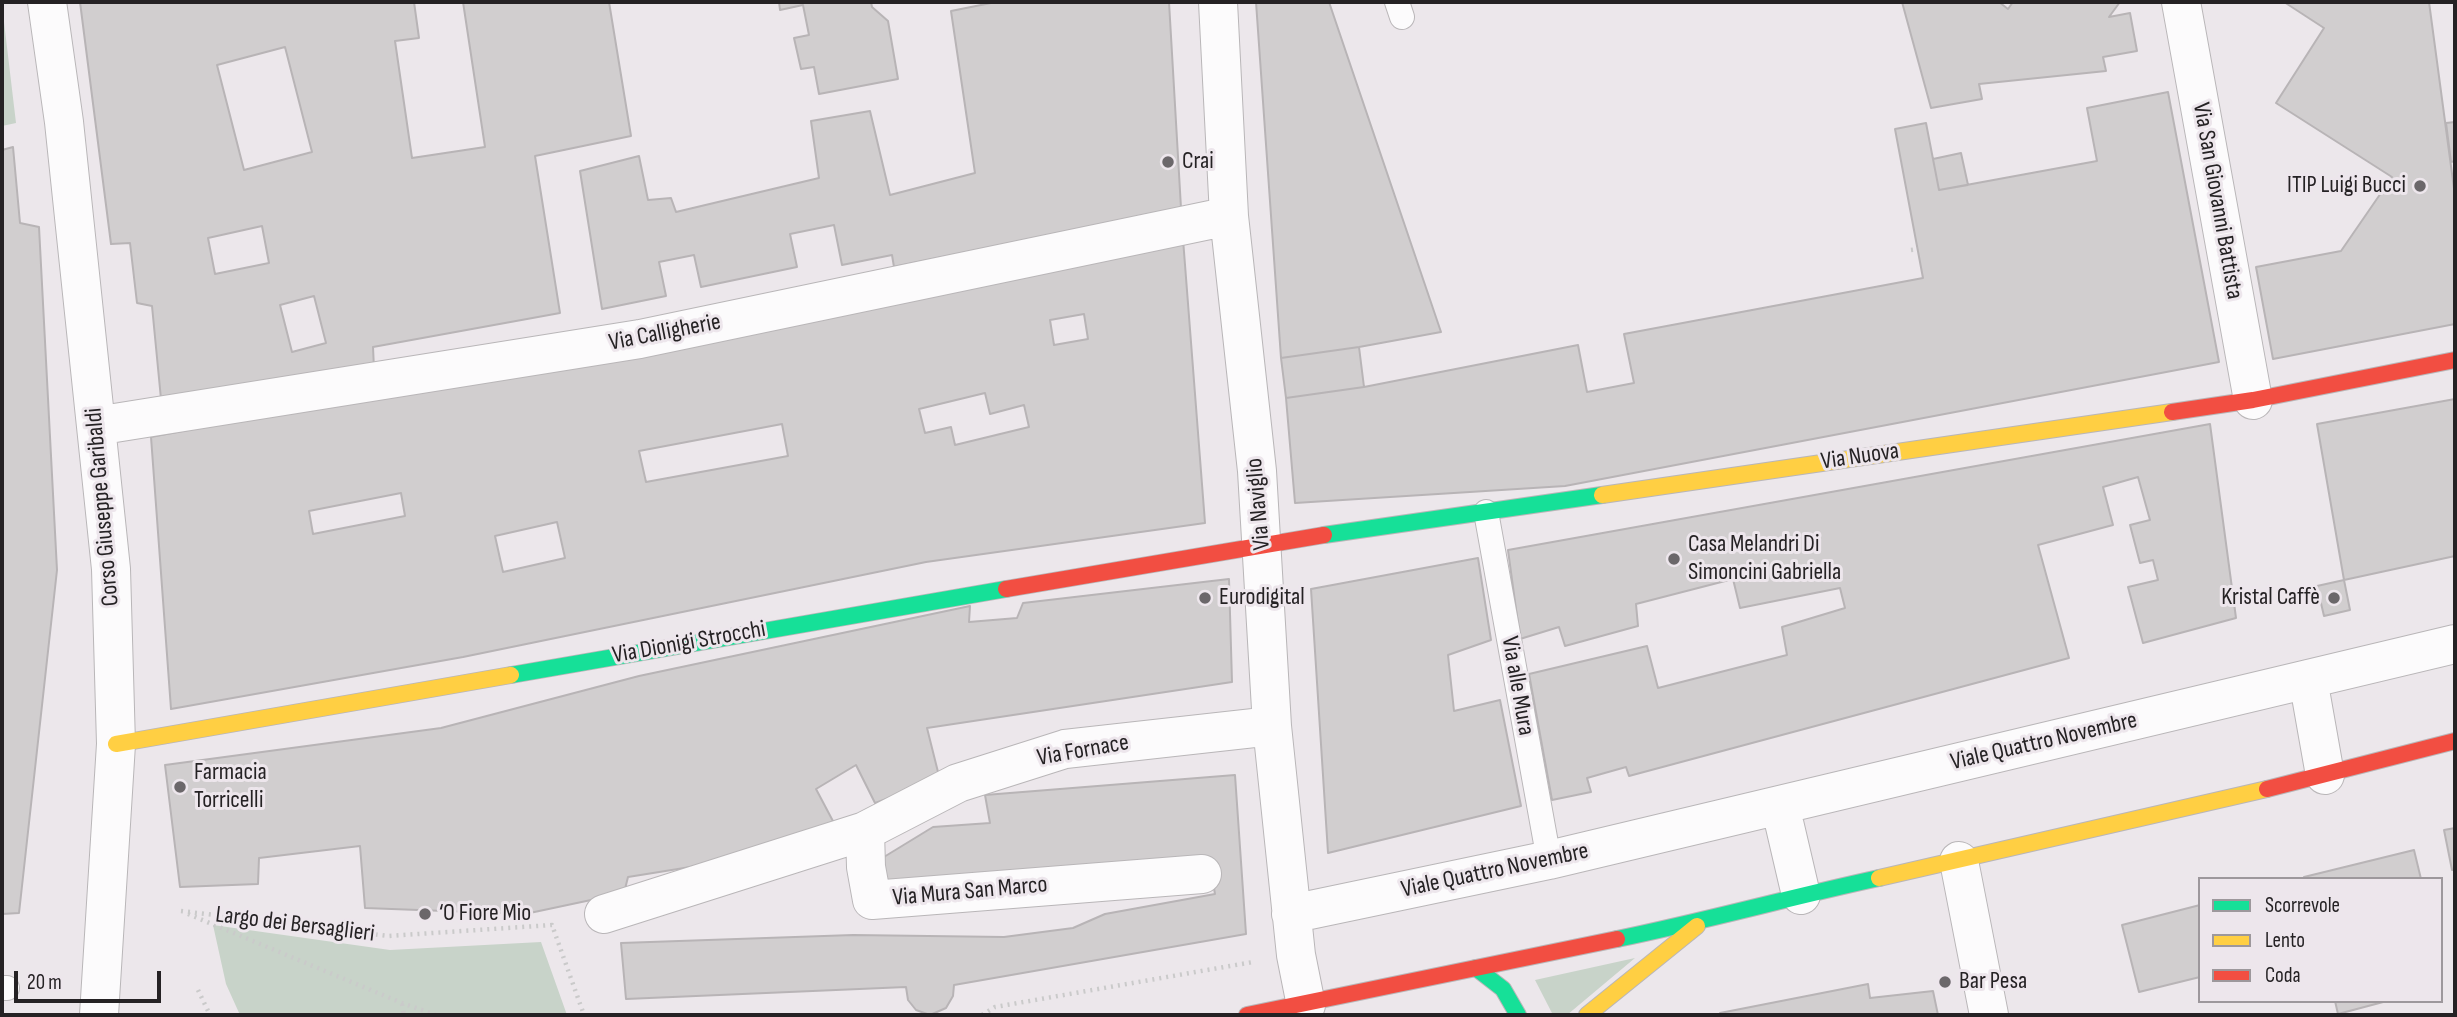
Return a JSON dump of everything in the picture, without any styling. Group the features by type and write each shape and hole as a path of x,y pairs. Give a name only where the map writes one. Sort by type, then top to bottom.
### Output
{"street":[{"name":"Corso Giuseppe Garibaldi","path":"47,2 64,122 111,569 116,744 99,1015"},
{"name":"Via Naviglio","path":"1218,2 1229,216 1263,544 1272,726 1292,914 1306,1005"},
{"name":"Via San Giovanni Battista","path":"2181,2 2253,400"},
{"name":"Via Calligherie","path":"96,426 640,339 1229,216"},
{"name":"Via Nuova","path":"1263,544 2253,400 2455,360"},
{"name":"Via Dionigi Strocchi","path":"116,744 1263,544"},
{"name":"Viale Quattro Novembre","path":"1292,914 1549,860 2455,645"},
{"path":"2308,680 2325,775"},
{"name":"Via Fornace","path":"865,831 958,783 1065,749 1272,726"},
{"path":"1247,1015 1702,922 1801,895 1959,861 2325,775 2455,741"},
{"path":"1780,805 1801,895"},
{"path":"604,914 865,831"},
{"name":"Via Mura San Marco","path":"865,831 866,867 872,900 1202,874"},
{"path":"1959,861 1989,1015"},
{"path":"1587,1015 1702,922"},
{"path":"1476,968 1503,989 1518,1015"},
{"path":"1368,1009 1410,981"}],"lane":[{"name":"Via alle Mura","path":"1486,512 1549,860"}],"path":[{"path":"1911,250 1918,249"},
{"name":"Largo dei Bersaglieri","path":"436,1015 181,911 388,936 552,925 584,1015"},
{"path":"982,1015 995,1007 1261,961"},
{"path":"198,990 210,1015"},
{"path":"402,1003 404,1015"}],"shaded area":[{"path":"2,5 16,123 2,126"},
{"path":"213,925 390,950 541,942 567,1015 240,1015 226,984"},
{"path":"1635,958 1567,1015 1553,1015 1535,980"}],"building":[{"path":"80,2 414,2 419,38 395,41 412,158 485,147 463,2 609,2 631,136 535,156 560,313 373,347 374,369 161,399 152,306 137,303 130,243 111,244","holes":["285,47 312,152 244,170 217,65","262,226 269,263 215,274 208,238","314,296 326,343 292,352 280,305"]},
{"path":"779,2 871,2 872,7 888,21 898,79 819,94 814,67 801,69 794,38 809,35 803,5 780,10"},
{"path":"996,2 1169,2 1181,208 894,267 892,255 842,265 834,225 790,234 797,267 701,287 694,255 659,262 666,296 602,309 580,171 639,156 648,200 671,198 676,212 819,178 811,121 870,111 890,195 975,173 951,11"},
{"path":"1256,2 1329,2 1441,332 1281,358"},
{"path":"1902,2 1999,2 2008,9 2013,2 2120,2 2109,17 2130,13 2137,51 2103,57 2106,71 1979,84 1982,99 1931,108"},
{"name":"ITIP Luigi Bucci","path":"2284,2 2429,2 2455,196 2455,324 2273,359 2256,267 2341,251 2392,177 2276,103 2324,28"},
{"path":"2168,92 2219,362 1565,486 1295,503 1286,398 1364,387 1578,345 1587,392 1634,383 1624,334 1923,278 1895,129 1926,123 1939,190 2097,161 2087,108"},
{"path":"2455,122 2455,161 2451,162 2446,123"},
{"path":"13,147 20,223 39,227 57,570 19,913 2,914 2,150"},
{"path":"1961,153 1968,185 1939,190 1933,159"},
{"path":"1183,239 1205,523 926,562 463,657 171,709 151,437","holes":["1084,314 1088,339 1054,345 1050,320","985,393 990,414 1024,405 1029,427 955,445 951,427 925,433 919,409","782,424 788,456 646,482 639,451","401,493 405,516 313,534 309,511","557,522 565,558 503,572 495,536"]},
{"path":"1359,347 1364,387 1286,398 1281,358"},
{"path":"2455,399 2455,556 2344,580 2317,424"},
{"path":"2210,424 2236,618 2143,643 2128,587 2158,580 2153,560 2140,563 2130,525 2150,520 2138,477 2103,487 2113,525 2038,545 2069,658 1629,776 1626,767 1587,778 1591,792 1552,800 1529,674 1647,646 1658,688 1787,655 1782,627 1845,608 1840,588 1740,608 1733,579 1636,604 1638,626 1565,646 1559,627 1520,639 1508,550"},
{"path":"1478,558 1491,640 1448,655 1454,711 1500,700 1521,806 1328,853 1311,589"},
{"path":"1229,579 1232,682 927,728 940,780 875,803 856,765 816,789 834,823 784,852 628,877 624,893 525,914 365,908 360,846 259,858 258,884 180,887 165,765 441,728 639,676 970,606 969,622 1017,618 1023,603"},
{"name":"Kristal Caffè","path":"2344,580 2350,610 2324,616 2317,586"},
{"path":"1235,775 1246,934 954,985 953,996 946,1008 930,1015 916,1010 908,1000 906,987 626,999 621,943 853,935 1004,937 1073,928 1105,914 1215,894 1210,865 881,890 879,860 933,827 990,823 985,795"},
{"path":"2455,828 2455,869 2452,870 2444,830"},
{"path":"2414,850 2421,877 2304,877"},
{"path":"2198,906 2198,977 2139,992 2122,925"},
{"path":"1868,984 1870,998 1933,991 1938,1015 1719,1015 1720,1013"},
{"path":"2335,1003 2379,1003 2338,1014"}],"traffic: fast":[{"path":"1324,535 1602,495"},
{"path":"511,675 1006,589"},
{"path":"1617,939 1879,878"},
{"path":"1476,968 1503,989 1518,1015"}],"traffic: slow":[{"path":"1602,495 2172,412"},
{"path":"116,744 511,675"},
{"path":"1879,878 2267,789"},
{"path":"1587,1015 1697,926"}],"traffic: jam":[{"path":"2172,412 2253,400 2455,360"},
{"path":"1006,589 1324,535"},
{"path":"2267,789 2455,741"},
{"path":"1247,1015 1617,939"}],"place":[{"name":"Crai","path":"1168,162"},
{"name":"ITIP Luigi Bucci","path":"2420,186"},
{"name":"Casa Melandri Di Simoncini Gabriella","path":"1674,559"},
{"name":"Eurodigital","path":"1205,598"},
{"name":"Kristal Caffè","path":"2334,598"},
{"name":"Farmacia Torricelli","path":"180,787"},
{"name":"‘O Fiore Mio","path":"425,914"},
{"name":"Bar Pesa","path":"1945,982"}]}
